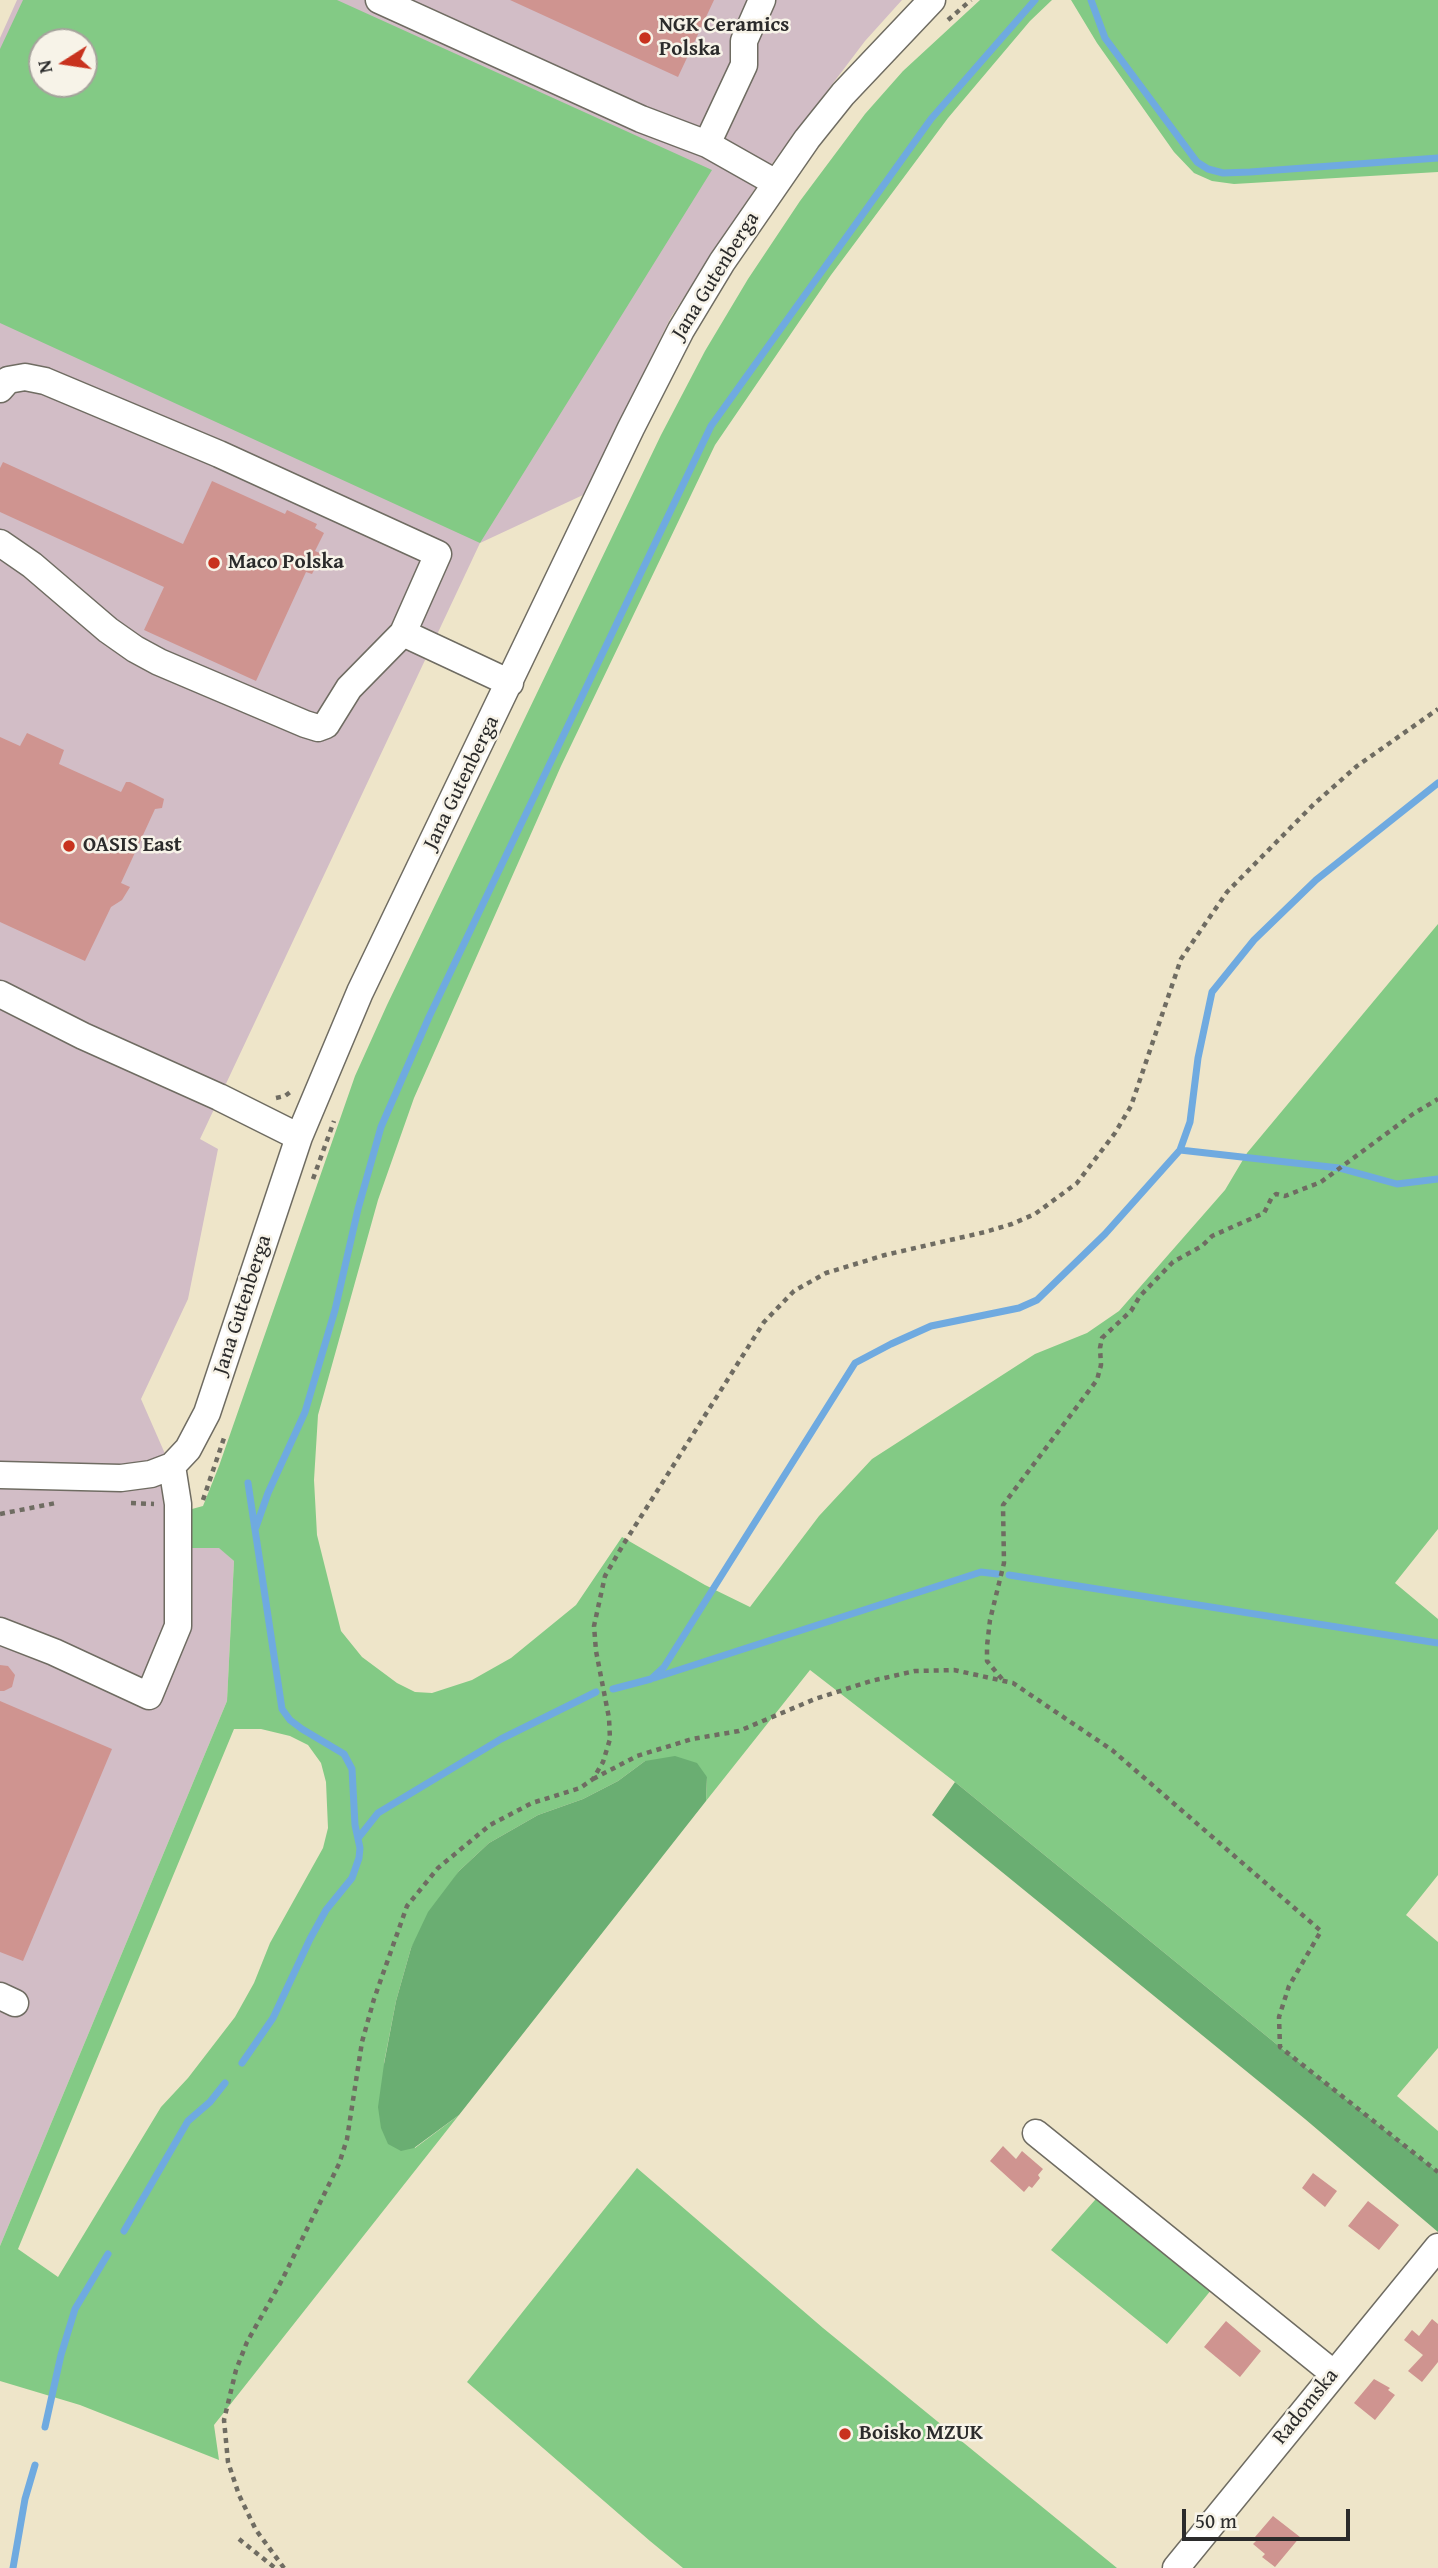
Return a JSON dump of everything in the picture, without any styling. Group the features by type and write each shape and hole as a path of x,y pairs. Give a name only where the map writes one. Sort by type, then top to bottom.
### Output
{"street":[{"path":"379,0 641,119 707,145 776,183"},
{"path":"707,145 744,65 744,41 762,0"},
{"name":"Jana Gutenberga","path":"172,1466 188,1449 207,1413 299,1137 360,992 631,428 681,330 722,262 776,183 843,94 932,0"},
{"path":"0,389 8,380 25,377 45,381 219,454 438,554 403,633 349,688 326,725 318,728 159,662 135,649 108,630 32,565 0,543"},
{"path":"403,633 510,683"},
{"path":"0,994 83,1037 219,1097 299,1137"},
{"path":"0,1475 121,1478 151,1474 172,1466 178,1504 178,1626 149,1696 54,1652 0,1631"},
{"path":"1036,2133 1333,2373"},
{"name":"Radomska","path":"1176,2568 1438,2247"}],"path":[{"path":"941,27 971,0"},
{"path":"593,1779 603,1762 610,1739 594,1626 605,1576 764,1322 794,1291 826,1273 885,1255 1012,1224 1035,1214 1077,1183 1115,1133 1131,1106 1181,959 1227,892 1314,804 1348,774 1438,709"},
{"path":"1002,1680 987,1661 987,1646 990,1620 1004,1563 1003,1505 1097,1380 1101,1365 1102,1338 1131,1311 1140,1296 1174,1262 1202,1246 1213,1236 1264,1213 1276,1194 1285,1196 1321,1182 1413,1114 1438,1099"},
{"path":"311,1185 334,1120"},
{"path":"126,1503 197,1505 202,1501 229,1424"},
{"path":"0,1514 34,1505 61,1502"},
{"path":"284,2568 256,2530 239,2495 225,2445 224,2420 236,2370 247,2342 282,2280 339,2164 347,2139 362,2042 374,1999 407,1906 438,1868 490,1825 532,1803 580,1788 637,1756 692,1739 739,1731 815,1699 871,1681 915,1671 954,1670 1013,1682 1112,1750 1321,1931 1289,1986 1279,2017 1280,2047 1438,2172"},
{"path":"239,2539 275,2568"}],"shaded area":[{"path":"17,0 902,0 865,41 768,169 671,317 583,495 480,543 200,1139 218,1149 188,1299 141,1399 173,1472 192,1547 219,1547 234,1561 227,1701 0,2246 0,38"}],"green space":[{"path":"23,0 337,0 712,170 480,543 0,323 0,49"},
{"path":"980,0 1052,0 1030,21 948,118 831,275 715,445 561,766 414,1098 378,1200 318,1415 314,1480 317,1535 341,1631 362,1657 397,1683 415,1692 432,1693 472,1680 511,1658 576,1605 622,1537 705,1585 750,1607 819,1516 872,1459 1035,1354 1087,1333 1119,1311 1225,1190 1247,1153 1438,924 1438,1529 1395,1583 1438,1619 1438,1875 1406,1915 1438,1942 1438,2048 1397,2096 1438,2131 1438,2172 955,1782 810,1670 706,1801 707,1777 645,1761 618,1781 583,1799 538,1815 489,1843 459,1871 411,1948 396,2001 384,2063 415,2148 459,2115 214,2425 219,2460 80,2405 0,2381 0,2246 227,1701 234,1561 219,1548 192,1548 192,1509 203,1506 219,1466 355,1076 661,435 705,351 748,279 800,201 865,114 903,71","holes":["234,1729 261,1729 290,1736 308,1745 321,1763 326,1782 328,1828 323,1848 270,1943 254,1983 235,2017 188,2078 161,2107 58,2277 18,2249"]},
{"path":"1071,0 1438,0 1438,172 1234,184 1212,181 1194,173 1174,152 1097,43"},
{"path":"675,1756 697,1763 707,1777 706,1801 459,2115 414,2148 401,2151 388,2144 381,2128 378,2107 384,2064 396,2001 411,1948 428,1912 459,1871 489,1843 538,1815 583,1799 618,1781 645,1761"},
{"path":"955,1782 1438,2172 1438,2232 1305,2119 932,1815"},
{"path":"637,2168 823,2328 1117,2568 683,2568 650,2541 467,2382"},
{"path":"1102,2192 1216,2284 1167,2344 1051,2250"}],"building":[{"name":"NGK Ceramics Polska","path":"510,0 714,0 678,77"},
{"name":"Maco Polska","path":"3,462 183,544 212,481 285,514 287,510 317,524 315,528 324,533 315,551 322,554 312,574 306,572 256,681 144,630 164,587 0,512 0,468"},
{"name":"OASIS East","path":"27,733 64,750 59,764 121,792 126,782 130,782 164,799 162,808 155,809 121,883 130,887 122,900 111,907 85,961 0,922 0,737 20,746"},
{"path":"0,1665 8,1666 15,1675 12,1687 4,1691 0,1691"},
{"path":"0,1701 112,1749 23,1961 0,1952"},
{"path":"1003,2146 1016,2159 1022,2151 1043,2169 1032,2188 1029,2186 1024,2192 990,2161"},
{"path":"1313,2173 1337,2191 1325,2207 1302,2188"},
{"path":"1368,2201 1399,2225 1379,2250 1348,2226"},
{"path":"1432,2319 1438,2324 1438,2362 1422,2382 1408,2371 1423,2355 1404,2340 1412,2330 1419,2336"},
{"path":"1226,2321 1261,2351 1240,2377 1204,2347"},
{"path":"1374,2379 1390,2388 1388,2390 1395,2395 1375,2420 1354,2403"},
{"path":"1273,2516 1300,2537 1275,2567 1262,2557 1265,2554 1253,2544 1257,2540 1255,2537"}],"waterway":[{"path":"256,1527 268,1493 305,1412 335,1310 358,1209 381,1127 429,1017 711,426 931,119 1035,0"},
{"path":"1091,0 1105,38 1197,162 1208,169 1223,173 1250,172 1438,158"},
{"path":"1180,1150 1190,1122 1198,1058 1212,992 1254,940 1316,880 1438,783"},
{"path":"613,1689 651,1679 664,1667 855,1363 931,1326 1019,1308 1037,1300 1105,1234 1180,1150 1339,1168 1397,1184 1438,1179"},
{"path":"242,2063 273,2018 326,1910 352,1878 360,1848 355,1825 352,1769 344,1754 302,1729 290,1720 282,1709 248,1483"},
{"path":"654,1678 981,1572 997,1574"},
{"path":"1009,1575 1438,1643"},
{"path":"359,1837 378,1813 501,1739 596,1692"},
{"path":"124,2231 188,2121 210,2102 225,2083"},
{"path":"45,2427 61,2355 75,2309 108,2254"},
{"path":"13,2568 25,2499 35,2465"}],"place":[{"name":"NGK Ceramics Polska","path":"645,38"},
{"name":"Maco Polska","path":"214,563"},
{"name":"OASIS East","path":"69,846"},
{"name":"Boisko MZUK","path":"845,2434"}]}
